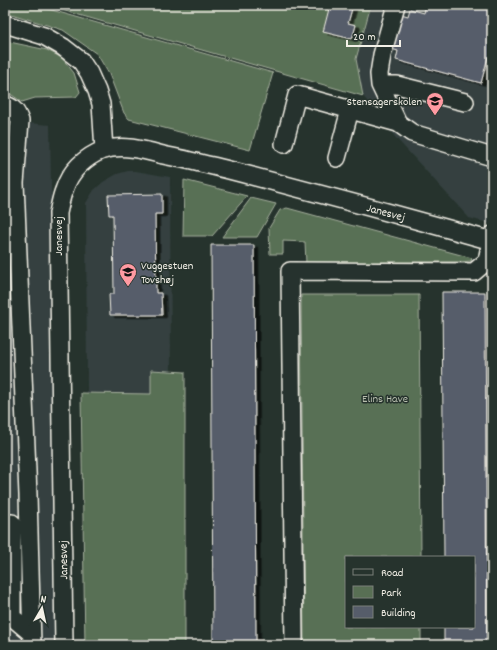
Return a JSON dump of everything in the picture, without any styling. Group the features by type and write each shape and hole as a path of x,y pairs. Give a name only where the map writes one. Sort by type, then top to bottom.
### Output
{"street":[{"path":"396,5 382,55 379,74 380,85 398,123"},
{"path":"5,24 44,36 81,60 89,73 101,104 104,150"},
{"path":"380,85 397,84 465,102"},
{"path":"284,144 297,95 398,123 412,133 492,157"},
{"path":"5,105 9,106 17,113 20,121 15,184 28,494 31,639"},
{"path":"337,158 350,110"},
{"name":"Janesvej","path":"64,645 58,213 64,189 68,179 75,169 93,154 119,147 133,148 181,158 492,239 487,261 474,272 290,271 294,645"},
{"path":"5,523 12,523 12,617 31,639"}],"shaded area":[{"name":"Stensagerskolen","path":"371,5 492,5 492,224 469,218 395,137 363,96 356,59"},
{"path":"5,121 50,125 59,645 5,645"},
{"name":"Vuggestuen Tovshøj","path":"128,171 170,177 171,372 151,371 151,394 87,393 86,203 94,190 103,182 117,174"}],"green space":[{"path":"5,5 34,5 273,73 250,150 129,119 124,113 109,74 97,54 63,30 5,12"},
{"path":"44,5 371,5 356,59 363,96"},
{"path":"5,41 47,50 62,58 74,73 80,92 76,97 35,98 22,102 12,95 5,94"},
{"path":"184,180 247,196 212,236 183,236"},
{"path":"251,198 276,204 257,237 222,237"},
{"path":"287,208 472,258 471,261 458,262 306,263 305,242 283,241 283,254 270,254 269,228 280,210"},
{"name":"Elins Have","path":"301,295 419,295 421,556 345,556 345,628 421,628 421,645 304,645"},
{"path":"151,370 185,372 185,645 85,645 81,393 151,394"}],"building":[{"path":"330,5 353,5 348,23 356,25 352,39 323,32"},
{"path":"426,5 492,5 492,58 488,57 481,83 396,60 398,51 391,49 401,14 408,16 410,9 424,13"},
{"path":"162,194 162,214 155,214 156,293 161,293 162,315 110,315 109,294 114,294 113,215 109,215 108,195"},
{"path":"211,245 254,245 256,645 213,645"},
{"path":"442,292 485,292 487,645 444,645 444,628 475,628 475,556 444,556"}],"place":[{"name":"Stensagerskolen","path":"435,116"},
{"name":"Vuggestuen Tovshøj","path":"128,287"}]}
